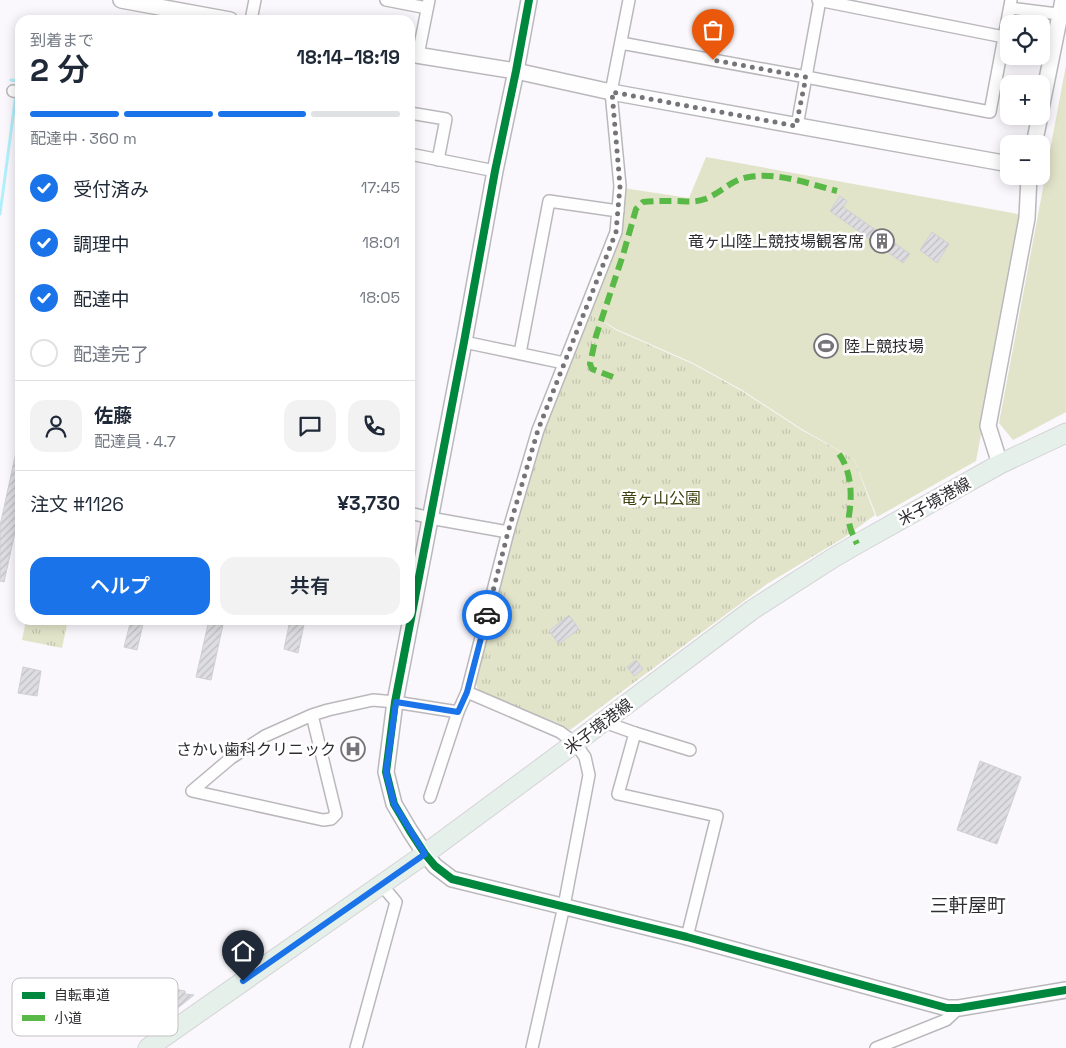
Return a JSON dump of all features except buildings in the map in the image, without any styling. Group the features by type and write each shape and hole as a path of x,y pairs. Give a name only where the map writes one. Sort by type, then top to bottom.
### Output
{"main road":[{"name":"米子境港線","path":"178,1027 425,854 752,610 832,558 1000,464 1066,433"},
{"name":"米子境港線","path":"148,1048 165,1036"}],"street":[{"path":"121,0 203,15"},
{"path":"252,15 254,0"},
{"path":"386,0 428,4 415,50"},
{"path":"415,599 529,0"},
{"path":"430,797 458,712 467,692 508,532 538,430 616,232 620,186 612,92 628,0"},
{"path":"796,126 819,0 1000,36"},
{"path":"1049,75 1063,15 1063,0"},
{"path":"1011,4 1063,15"},
{"path":"620,43 990,112 1000,58"},
{"path":"415,54 516,70 612,92 1000,162"},
{"path":"415,114 446,120 438,160"},
{"path":"415,155 495,171"},
{"path":"1000,464 988,426 1027,218 1029,185"},
{"path":"520,353 549,201 618,211"},
{"path":"464,342 564,363"},
{"path":"415,514 508,532"},
{"path":"410,625 396,702 386,772 394,804 425,854 435,866 452,879 687,937 947,1008 958,1008 1066,990"},
{"path":"467,692 560,732 576,743 585,758 589,775 564,906 532,1048"},
{"path":"312,715 336,814 331,819 323,820 192,791 231,758 265,736 312,715 328,710 373,700 458,712"},
{"path":"604,722 690,750"},
{"path":"635,733 618,794 717,816 687,937"},
{"path":"356,1048 396,902 381,884"},
{"path":"876,1048 946,1020 958,1008"}],"green space":[{"path":"1066,65 1066,412 1013,440 999,423 1044,185 1050,185 1050,150"},
{"name":"陸上競技場","path":"706,157 1023,215 976,461 877,517 854,459 800,428 742,390 693,363 616,329 588,312 623,188 689,198"},
{"name":"竜ヶ山公園","path":"590,313 616,330 693,364 742,391 800,429 854,459 875,515 845,537 767,584 570,730 555,722 479,692 475,681 512,536 546,422"},
{"path":"25,625 67,625 62,648 22,640"}],"waterway":[{"path":"11,80 15,81"},
{"path":"0,214 15,102"}],"marked path":[{"path":"613,377 592,369 590,364 596,336 636,209 643,202 701,200 737,180 760,176 783,177 837,191"},
{"path":"839,454 846,466 849,480 851,494 849,520 851,531 857,544"}],"cycle path":[{"path":"415,598 529,0"},
{"path":"410,625 395,702 386,772 394,804 410,831 435,866 452,879 687,937 947,1008 959,1008 1066,990"}],"way so far":[{"path":"487,615 508,532 538,430 616,232 620,186 612,92 796,126 806,77 713,60"}],"place":[{"name":"竜ヶ山陸上競技場観客席","path":"882,241"},
{"name":"陸上競技場","path":"826,346"},
{"name":"さかい歯科クリニック","path":"353,749"}],"district":[{"name":"三軒屋町","path":"968,905"}],"route":[{"path":"243,981 425,854 394,804 386,772 396,702 458,712 467,692 487,615"}]}
